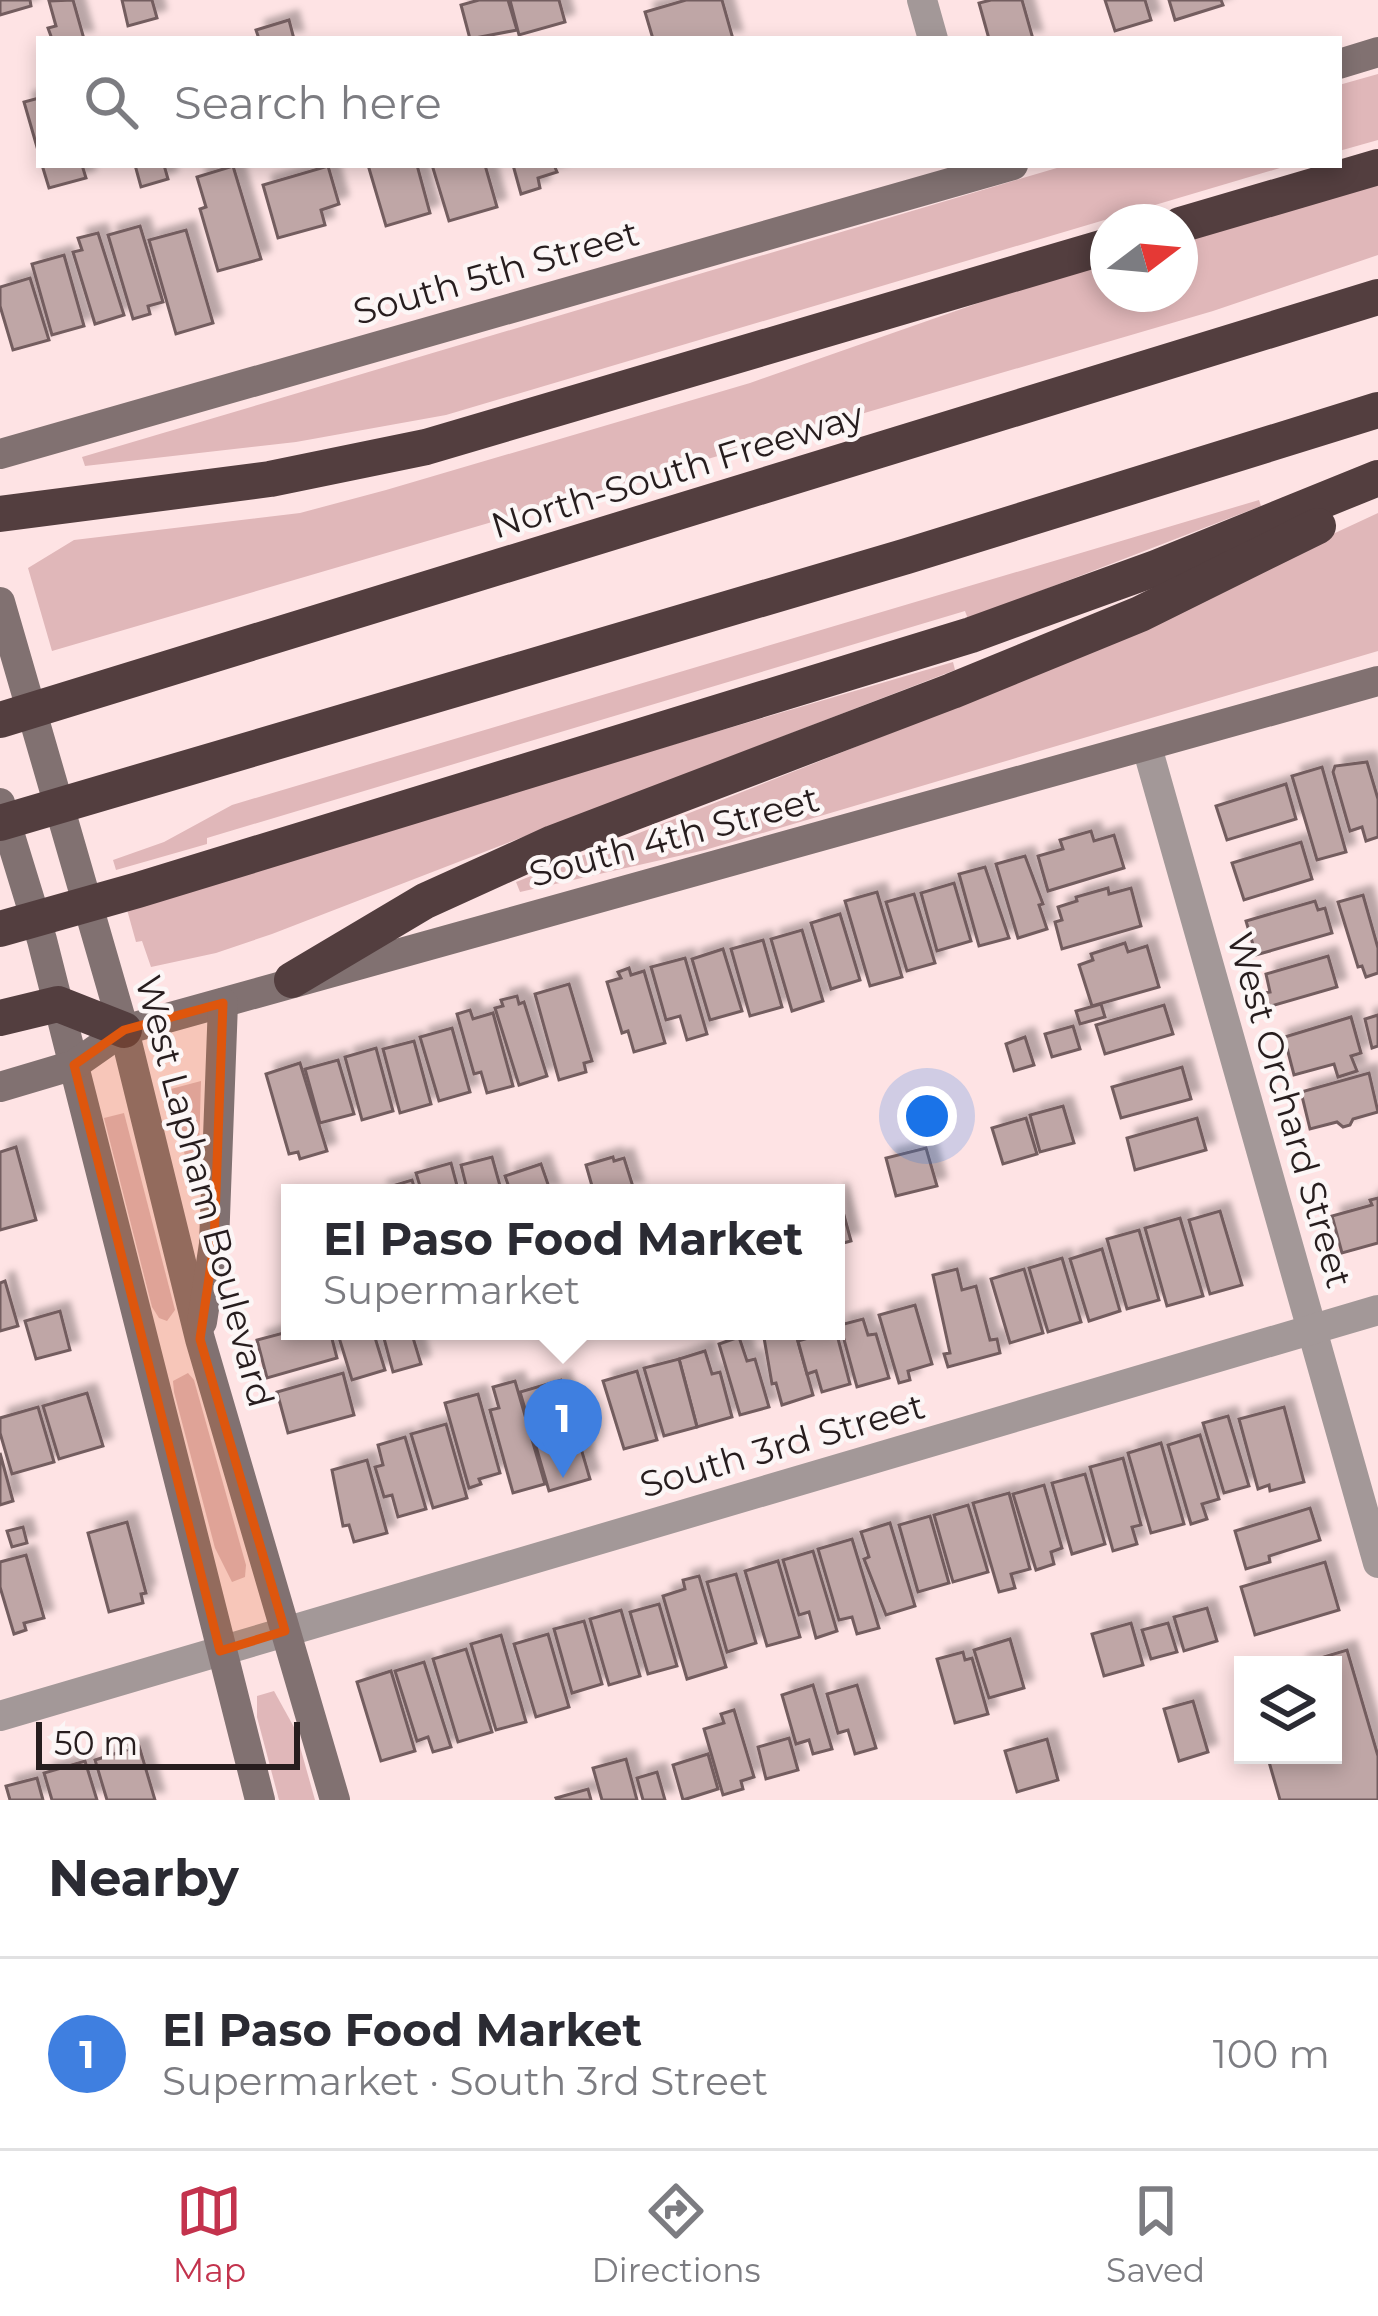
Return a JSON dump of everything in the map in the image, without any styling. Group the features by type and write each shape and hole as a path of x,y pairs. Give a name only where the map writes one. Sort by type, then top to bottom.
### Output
{"highway":[{"path":"1198,220 1378,167"},
{"path":"0,514 270,479 426,447 1090,251"},
{"name":"North-South Freeway","path":"0,720 1378,297"},
{"path":"0,823 884,563 1378,410"},
{"path":"0,928 971,635 1156,568 1378,478"},
{"path":"292,980 425,902 553,843 1140,614 1378,494"},
{"path":"0,700 183,662"},
{"path":"0,1018 58,1004 124,1030"}],"street":[{"path":"922,0 932,36"},
{"path":"1342,63 1378,52"},
{"name":"South 5th Street","path":"0,454 970,171"},
{"name":"West Lapham Boulevard","path":"0,602 124,1030 200,1340 335,1800"},
{"name":"South 4th Street","path":"0,1087 74,1066 124,1030 292,980 1378,681"},
{"name":"West Orchard Street","path":"1147,747 1378,1563"},
{"path":"0,802 42,940 260,1800"},
{"path":"200,1340 214,1244 224,1003"},
{"name":"South 3rd Street","path":"0,1716 1378,1310"}],"highlighted area":[{"path":"223,1003 214,1244 200,1339 285,1631 220,1651 74,1065 124,1030"}],"shaded area":[{"path":"1378,74 1378,140 1342,150 1342,84"},
{"path":"1057,168 1280,168 1158,204 1090,204 1090,224 446,415 296,442 85,466 82,457"},
{"path":"1378,179 1378,255 1213,311 52,651 28,568 74,540 300,513 750,383 1007,293 1090,269 1090,312 1198,312 1198,237"},
{"path":"1259,500 1261,506 968,619 965,611 207,838 207,844 116,870 113,860 164,842 232,805"},
{"path":"1378,513 1378,651 705,850 520,892 516,882 996,691"},
{"path":"953,662 955,670 272,934 151,967 142,941 136,942 126,906"},
{"path":"201,1081 198,1185 195,1192 167,1090"},
{"path":"124,1113 175,1310 167,1321 152,1307 104,1118"},
{"path":"188,1373 194,1380 246,1565 245,1577 232,1582 215,1548 174,1392 173,1381"},
{"path":"274,1691 295,1729 315,1800 279,1800 257,1717 257,1696"}],"building":[{"path":"0,0 30,0 31,6 0,15"},
{"path":"73,0 83,36 51,36 48,28 56,26 49,1"},
{"path":"122,0 152,0 157,18 128,26"},
{"path":"508,0 517,30 469,36 461,5"},
{"path":"510,0 559,0 565,22 519,35"},
{"path":"686,0 722,0 732,36 652,36 645,12"},
{"path":"1022,0 1032,36 988,36 979,3"},
{"path":"1105,0 1145,0 1151,20 1115,31"},
{"path":"1169,0 1221,0 1223,5 1175,20"},
{"path":"289,20 293,36 258,36 256,30"},
{"path":"36,99 36,144 24,102"},
{"path":"43,168 83,168 86,178 49,188"},
{"path":"136,168 165,168 168,179 141,187"},
{"path":"234,168 261,259 218,271 200,209 206,207 197,177"},
{"path":"329,168 339,204 321,210 325,225 278,238 263,185"},
{"path":"369,168 418,168 430,213 386,226"},
{"path":"433,168 486,168 497,207 449,221"},
{"path":"514,168 555,168 557,172 538,178 540,188 521,194"},
{"path":"140,226 163,302 148,306 150,314 133,319 108,235"},
{"path":"186,230 213,323 176,334 149,240"},
{"path":"98,233 124,315 95,324 73,252 82,250 78,238"},
{"path":"64,255 84,326 52,335 32,264"},
{"path":"30,278 49,340 13,350 0,306 0,287"},
{"path":"1367,762 1378,799 1378,837 1366,841 1362,827 1350,831 1333,772 1335,766"},
{"path":"1322,767 1346,852 1317,860 1292,776"},
{"path":"1286,784 1296,819 1227,840 1216,806"},
{"path":"1091,831 1094,841 1114,835 1124,868 1048,891 1038,856 1063,849 1060,840"},
{"path":"1301,842 1312,879 1244,900 1232,863"},
{"path":"1025,856 1047,929 1018,938 996,864"},
{"path":"985,867 1009,938 979,946 959,874"},
{"path":"954,883 971,941 937,951 921,893"},
{"path":"1108,888 1109,894 1131,888 1141,926 1062,949 1055,922 1062,920 1058,907"},
{"path":"877,892 902,977 870,986 845,901"},
{"path":"914,894 935,963 907,971 886,902"},
{"path":"1363,895 1378,948 1378,973 1366,977 1362,966 1358,967 1338,902"},
{"path":"1315,901 1318,910 1325,908 1332,933 1256,955 1246,921"},
{"path":"840,914 860,980 831,989 811,923"},
{"path":"802,930 823,1001 792,1011 771,939"},
{"path":"763,940 782,1007 750,1016 731,949"},
{"path":"1125,943 1128,952 1147,946 1159,987 1092,1006 1079,965 1093,960 1091,954"},
{"path":"723,949 742,1011 710,1020 692,959"},
{"path":"1328,956 1337,987 1268,1007 1266,974"},
{"path":"685,958 707,1034 687,1040 680,1016 666,1020 651,967"},
{"path":"629,968 631,975 644,971 665,1043 634,1052 628,1031 622,1033 607,982 621,978 618,972"},
{"path":"569,984 592,1061 584,1063 586,1072 559,1080 535,994"},
{"path":"517,996 519,1004 524,1002 547,1076 519,1085 495,1008 503,1006 501,1000"},
{"path":"1101,1004 1105,1017 1080,1024 1076,1011"},
{"path":"1164,1005 1173,1034 1105,1054 1096,1025"},
{"path":"470,1010 473,1019 493,1013 513,1086 487,1093 481,1072 474,1074 457,1014"},
{"path":"1378,1015 1378,1046 1372,1048 1365,1019"},
{"path":"1351,1017 1361,1053 1351,1056 1357,1071 1338,1077 1334,1064 1294,1075 1287,1048 1281,1049 1278,1039"},
{"path":"1073,1026 1080,1049 1052,1057 1045,1034"},
{"path":"452,1028 470,1092 439,1101 420,1037"},
{"path":"1025,1037 1034,1065 1014,1071 1006,1044"},
{"path":"414,1041 431,1104 400,1113 383,1049"},
{"path":"376,1048 393,1111 362,1120 345,1057"},
{"path":"338,1060 354,1114 320,1123 305,1069"},
{"path":"300,1063 327,1151 300,1159 298,1152 289,1154 266,1074"},
{"path":"1182,1067 1191,1099 1121,1118 1112,1087"},
{"path":"1369,1073 1378,1112 1343,1127 1337,1122 1310,1129 1301,1092"},
{"path":"1063,1106 1074,1143 1040,1152 1030,1115"},
{"path":"1026,1118 1037,1154 1003,1164 992,1128"},
{"path":"1197,1118 1206,1150 1135,1170 1127,1138"},
{"path":"16,1147 36,1220 0,1230 0,1152"},
{"path":"926,1148 937,1186 896,1196 886,1158"},
{"path":"492,1157 500,1184 466,1184 461,1165"},
{"path":"624,1158 632,1184 591,1184 586,1165"},
{"path":"451,1163 457,1184 419,1184 416,1173"},
{"path":"541,1164 548,1184 508,1184 505,1176"},
{"path":"1378,1198 1378,1243 1342,1253 1332,1216 1372,1205 1370,1200"},
{"path":"1220,1211 1242,1285 1210,1294 1189,1220"},
{"path":"1180,1218 1203,1296 1167,1306 1145,1228"},
{"path":"1139,1230 1159,1300 1127,1309 1107,1239"},
{"path":"1102,1249 1120,1311 1089,1321 1070,1259"},
{"path":"1062,1258 1081,1322 1048,1332 1029,1268"},
{"path":"957,1269 962,1290 976,1286 990,1340 997,1339 1000,1353 948,1367 944,1354 950,1353 933,1275"},
{"path":"1024,1269 1043,1333 1010,1343 991,1279"},
{"path":"5,1281 18,1326 0,1331 0,1283"},
{"path":"915,1305 932,1364 908,1371 910,1380 899,1383 879,1315"},
{"path":"60,1311 70,1350 36,1359 25,1321"},
{"path":"863,1319 868,1335 876,1334 889,1378 857,1387 844,1340 845,1324"},
{"path":"281,1334 281,1340 332,1340 337,1358 267,1378 257,1340"},
{"path":"340,1340 376,1340 385,1370 352,1380"},
{"path":"384,1340 414,1340 421,1364 393,1372"},
{"path":"740,1340 747,1361 755,1359 769,1407 740,1415 719,1344"},
{"path":"764,1340 798,1340 813,1395 782,1405 776,1383 772,1384"},
{"path":"838,1340 850,1384 822,1392 816,1371 807,1374 798,1341"},
{"path":"705,1351 712,1374 720,1372 732,1417 697,1427 679,1359"},
{"path":"679,1359 697,1427 664,1436 644,1368"},
{"path":"637,1371 657,1440 624,1449 603,1381"},
{"path":"343,1373 354,1415 288,1433 277,1392"},
{"path":"561,1380 590,1479 549,1491 520,1392"},
{"path":"515,1381 545,1484 513,1493 490,1410 499,1408 493,1387"},
{"path":"87,1393 103,1446 59,1459 43,1406"},
{"path":"478,1394 500,1473 479,1479 481,1484 469,1488 445,1403"},
{"path":"38,1407 54,1462 12,1474 0,1418"},
{"path":"1284,1407 1304,1482 1270,1491 1269,1485 1258,1489 1239,1419"},
{"path":"1228,1416 1249,1486 1224,1493 1203,1423"},
{"path":"446,1424 467,1498 433,1508 411,1434"},
{"path":"1200,1435 1219,1499 1202,1504 1207,1519 1191,1524 1168,1445"},
{"path":"405,1437 426,1509 398,1517 392,1495 384,1497 375,1467 383,1465 378,1445"},
{"path":"1161,1443 1184,1524 1151,1533 1128,1453"},
{"path":"0,1453 13,1501 0,1505"},
{"path":"1123,1458 1141,1525 1132,1527 1137,1544 1113,1551 1090,1467"},
{"path":"367,1460 387,1533 354,1542 349,1525 343,1526 332,1470"},
{"path":"1085,1474 1105,1544 1072,1554 1052,1483"},
{"path":"1044,1485 1062,1548 1051,1552 1054,1564 1036,1570 1013,1494"},
{"path":"1009,1493 1030,1569 1011,1574 1015,1588 999,1592 973,1503"},
{"path":"968,1505 988,1572 953,1582 934,1515"},
{"path":"1310,1508 1320,1540 1269,1556 1270,1562 1246,1569 1235,1531"},
{"path":"930,1516 949,1583 918,1592 899,1525"},
{"path":"127,1522 146,1593 141,1594 143,1603 109,1612 88,1533"},
{"path":"890,1523 915,1606 886,1615 864,1559 869,1557 861,1532"},
{"path":"23,1527 27,1543 12,1547 7,1531"},
{"path":"852,1539 879,1628 857,1634 852,1617 839,1620 818,1549"},
{"path":"813,1551 837,1631 816,1638 809,1612 799,1615 783,1560"},
{"path":"26,1555 44,1618 24,1623 26,1630 14,1634 0,1587 0,1562"},
{"path":"778,1561 800,1637 767,1646 745,1571"},
{"path":"1325,1562 1339,1610 1255,1635 1241,1587"},
{"path":"736,1574 756,1643 727,1652 707,1582"},
{"path":"699,1576 726,1667 687,1679 663,1596 685,1589 683,1580"},
{"path":"659,1604 677,1666 648,1674 630,1612"},
{"path":"1207,1608 1217,1641 1184,1651 1174,1617"},
{"path":"621,1610 640,1676 609,1685 590,1619"},
{"path":"584,1621 602,1684 572,1693 554,1629"},
{"path":"1131,1623 1143,1665 1104,1676 1092,1634"},
{"path":"1168,1623 1177,1652 1151,1659 1142,1630"},
{"path":"548,1634 569,1707 536,1717 514,1644"},
{"path":"501,1635 526,1722 496,1730 471,1644"},
{"path":"1010,1639 1024,1688 989,1698 974,1650"},
{"path":"466,1649 492,1732 458,1742 433,1659"},
{"path":"1347,1650 1378,1756 1378,1800 1280,1800 1270,1764 1342,1764 1342,1656 1327,1656"},
{"path":"963,1652 965,1660 972,1658 988,1714 955,1723 937,1659"},
{"path":"424,1662 451,1747 433,1752 428,1737 417,1741 395,1671"},
{"path":"391,1671 415,1751 381,1761 357,1682"},
{"path":"813,1685 832,1749 813,1754 809,1740 796,1744 782,1695"},
{"path":"857,1685 876,1748 855,1754 848,1730 838,1733 827,1694"},
{"path":"1193,1701 1208,1752 1179,1761 1164,1709"},
{"path":"734,1710 754,1777 741,1781 743,1789 723,1795 704,1729 724,1723 721,1714"},
{"path":"789,1738 798,1770 766,1779 758,1747"},
{"path":"1047,1739 1058,1780 1017,1792 1005,1751"},
{"path":"139,1746 155,1800 107,1800 95,1760"},
{"path":"708,1754 718,1789 683,1800 673,1765"},
{"path":"626,1759 637,1800 602,1800 593,1768"},
{"path":"85,1761 97,1800 52,1800 44,1773"},
{"path":"657,1772 665,1800 643,1800 637,1778"},
{"path":"37,1778 43,1800 10,1800 6,1786"},
{"path":"588,1789 591,1800 556,1798"}],"place":[{"name":"El Paso Food Market","path":"563,1478"}]}
